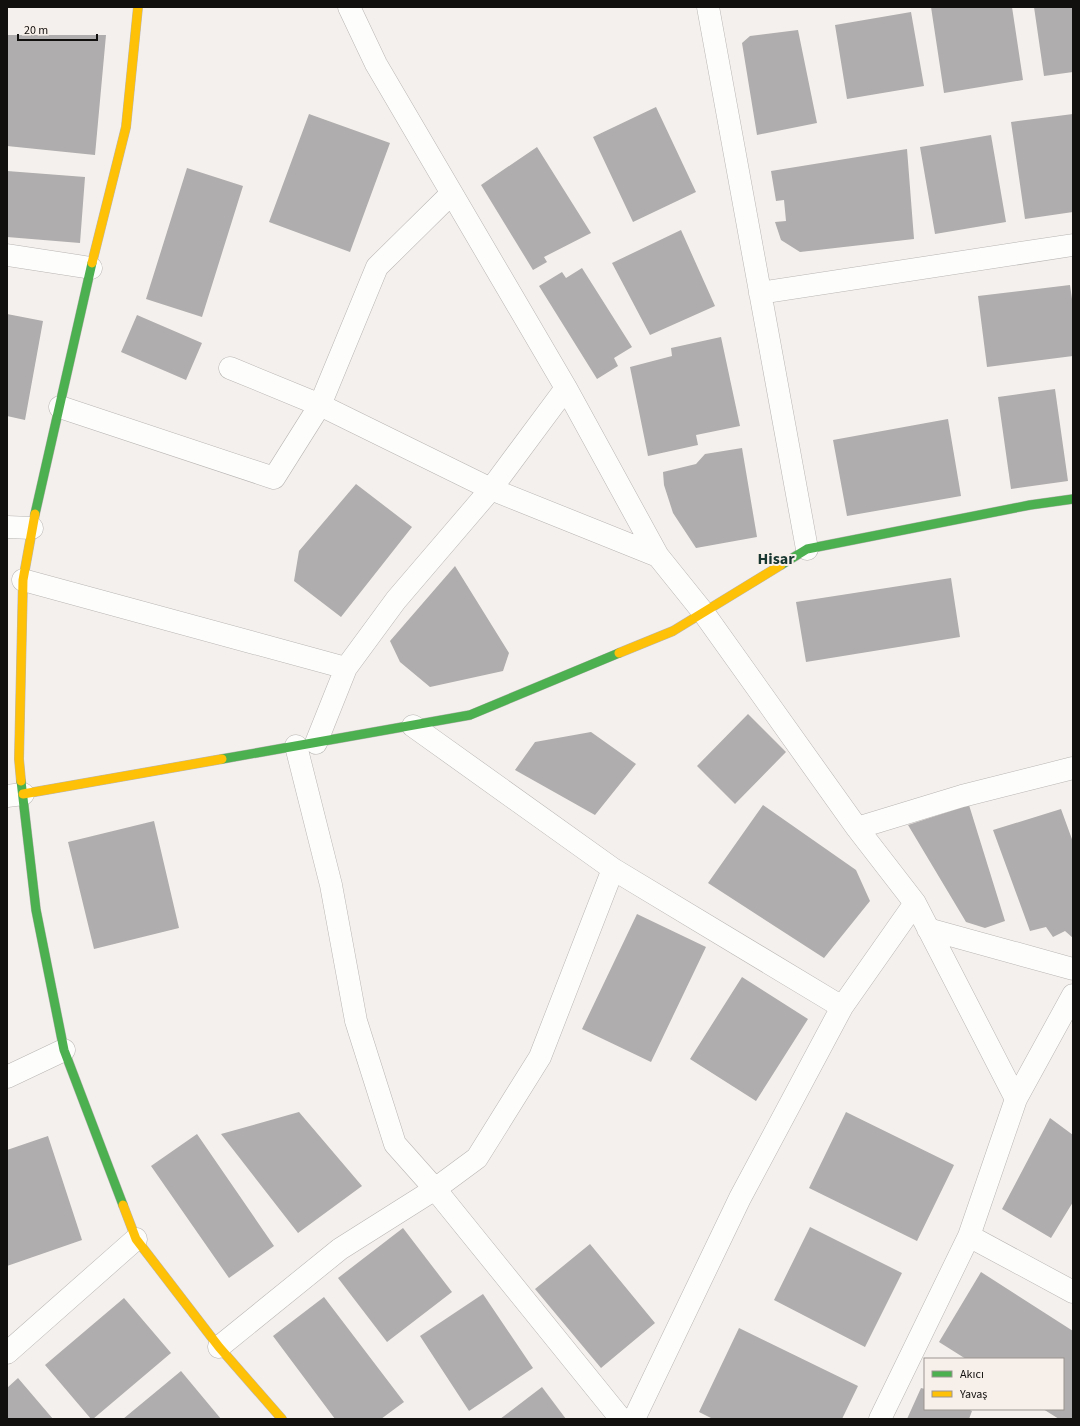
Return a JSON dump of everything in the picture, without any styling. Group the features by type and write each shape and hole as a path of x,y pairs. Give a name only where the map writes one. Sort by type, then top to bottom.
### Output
{"street":[{"path":"138,7 126,127 91,268 32,528 23,580 19,759 15,795 64,1050 136,1239 219,1347 281,1419"},
{"path":"349,7 376,64 566,388 658,556 703,612 857,828 915,903 1016,1099"},
{"path":"708,7 807,549"},
{"path":"60,407 274,478 320,405 377,267 451,194"},
{"path":"760,293 1073,245"},
{"path":"7,255 91,268"},
{"path":"230,368 320,405 491,489 658,556"},
{"path":"566,388 491,489 396,600 346,668 306,745 356,1021 395,1144 435,1189 621,1419"},
{"path":"15,795 470,715 673,631 807,549 1030,505 1073,499"},
{"path":"7,527 32,528"},
{"path":"23,580 346,668"},
{"path":"413,726 614,868 842,1007"},
{"path":"857,828 962,796 1073,768"},
{"path":"219,1347 340,1250 435,1189 477,1158 540,1056 614,868"},
{"path":"634,1419 740,1198 842,1007 915,903"},
{"path":"928,929 1073,969"},
{"path":"880,1419 970,1236 1016,1099 1073,995"},
{"path":"7,1077 64,1050"},
{"path":"970,1236 1073,1292"},
{"path":"7,1353 136,1239"}],"building":[{"path":"931,7 1012,7 1023,80 944,93"},
{"path":"1034,7 1073,7 1073,72 1044,76"},
{"path":"911,12 924,86 847,99 835,25"},
{"path":"798,30 817,123 757,135 742,43 750,36"},
{"path":"7,35 106,35 95,155 7,146"},
{"path":"656,107 696,192 633,222 593,137"},
{"path":"309,114 390,143 350,252 269,222"},
{"path":"1073,114 1073,212 1025,219 1011,122"},
{"path":"991,135 1006,222 935,234 920,147"},
{"path":"537,147 591,233 544,257 547,262 533,270 481,185"},
{"path":"907,149 914,239 800,252 781,240 775,222 786,221 784,200 776,201 771,171"},
{"path":"187,168 243,186 202,317 146,299"},
{"path":"7,171 85,177 80,243 7,237"},
{"path":"681,230 715,306 650,335 612,263"},
{"path":"582,268 632,347 614,358 618,366 597,379 539,286 562,272 566,278"},
{"path":"1070,285 1073,306 1073,356 987,367 978,296"},
{"path":"7,314 43,321 25,420 7,416"},
{"path":"137,315 202,343 186,380 121,352"},
{"path":"721,337 740,426 696,435 698,445 648,456 630,367 672,356 671,348"},
{"path":"1055,389 1068,481 1011,489 998,397"},
{"path":"948,419 961,496 847,516 833,440"},
{"path":"742,448 757,537 696,548 673,513 664,485 663,472 696,464 705,454"},
{"path":"356,484 412,527 341,617 294,581 299,551"},
{"path":"455,566 509,653 503,671 430,687 400,662 390,641"},
{"path":"951,578 960,637 806,662 796,602"},
{"path":"748,714 786,752 735,804 697,766"},
{"path":"591,732 636,764 595,815 515,770 535,742"},
{"path":"763,805 856,870 870,901 824,958 708,883"},
{"path":"969,805 1005,921 985,928 966,922 908,825"},
{"path":"1061,809 1073,842 1073,938 1065,931 1053,937 1046,927 1030,931 993,830"},
{"path":"154,821 179,928 94,949 68,842"},
{"path":"637,914 706,947 651,1062 582,1029"},
{"path":"742,977 808,1019 756,1101 690,1059"},
{"path":"299,1112 362,1186 298,1233 221,1134"},
{"path":"846,1112 954,1165 917,1241 809,1188"},
{"path":"1050,1118 1073,1135 1073,1202 1051,1238 1002,1209"},
{"path":"197,1134 274,1246 229,1278 151,1166"},
{"path":"48,1136 82,1240 7,1266 7,1150"},
{"path":"810,1227 902,1273 865,1347 774,1300"},
{"path":"403,1228 452,1292 387,1342 338,1278"},
{"path":"590,1244 655,1323 601,1368 535,1289"},
{"path":"981,1272 1073,1331 1073,1419 1059,1419 1045,1410 1064,1410 1064,1358 964,1358 939,1342"},
{"path":"483,1294 533,1368 469,1411 420,1336"},
{"path":"324,1297 404,1402 381,1419 335,1419 273,1336"},
{"path":"124,1298 171,1353 93,1419 91,1419 45,1365"},
{"path":"739,1328 858,1386 842,1419 713,1419 699,1412"},
{"path":"181,1371 221,1419 123,1419"},
{"path":"18,1378 53,1419 7,1419 7,1388"},
{"path":"542,1387 566,1419 500,1419"},
{"path":"921,1388 924,1389 924,1410 972,1411 969,1419 907,1419"}],"traffic: fast":[{"path":"35,514 92,263"},
{"path":"781,565 807,549 1030,505 1073,499"},
{"path":"222,759 470,715 619,653"},
{"path":"21,781 36,910 64,1050 123,1205"}],"traffic: slow":[{"path":"92,263 126,127 138,7"},
{"path":"21,781 19,759 23,580 35,514"},
{"path":"619,653 673,631 781,565"},
{"path":"23,794 222,759"},
{"path":"123,1205 136,1239 219,1347 282,1419"}],"district":[{"name":"Hisar","path":"776,559"}]}
